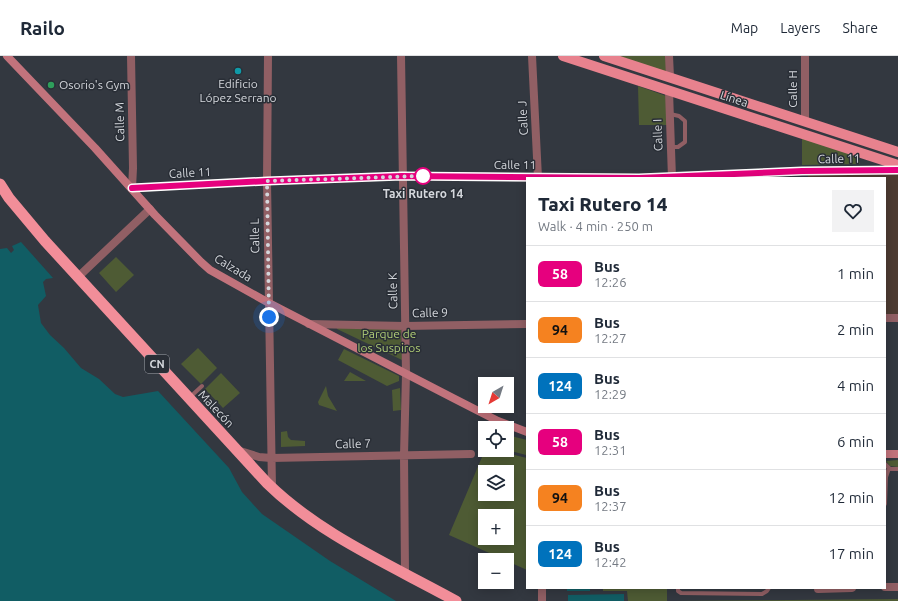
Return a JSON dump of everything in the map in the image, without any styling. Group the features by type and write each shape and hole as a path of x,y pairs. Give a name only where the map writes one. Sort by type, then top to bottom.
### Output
{"highway":[{"name":"Malecón","path":"0,184 9,198 78,277 236,450 286,502 340,538 456,601"}],"main road":[{"name":"Calzada","path":"7,56 200,262 210,270 269,303 406,374 498,421 526,432"},
{"name":"Línea","path":"563,56 898,165"},
{"name":"Línea","path":"604,56 898,152"},
{"path":"886,454 898,454"}],"street":[{"name":"Calle M","path":"131,56 132,188"},
{"name":"Calle L","path":"268,56 267,181 272,488"},
{"name":"Calle K","path":"401,56 406,374 404,455 405,573"},
{"name":"Calle J","path":"532,56 538,177"},
{"path":"669,56 670,77"},
{"name":"Calle H","path":"805,56 805,121"},
{"name":"Calle I","path":"669,91 672,177"},
{"name":"Calle 11","path":"672,177 808,174 898,170"},
{"name":"Calle 11","path":"132,188 402,176 526,178"},
{"path":"78,277 150,209"},
{"path":"886,318 898,318"},
{"name":"Calle 9","path":"309,324 405,326 526,324"},
{"name":"Calle 7","path":"236,450 259,457 271,458 471,454"},
{"path":"886,587 898,586"},
{"path":"542,589 542,601"}],"lane":[{"path":"670,114 679,116 685,121 685,142 678,147 671,147"},
{"path":"189,399 202,386"},
{"path":"886,465 889,468 898,469"},
{"path":"886,477 889,468"},
{"path":"678,589 678,592 681,593 762,594 768,589"}],"shaded area":[{"path":"898,170 898,318 886,318 886,177 808,177 808,171"}],"green space":[{"path":"604,56 669,56 670,77"},
{"path":"638,86 669,97 670,125 639,125"},
{"path":"802,138 859,157 860,164 802,165"},
{"path":"116,257 134,275 116,292 99,273"},
{"name":"Parque de los Suspiros","path":"337,327 401,329 402,360 337,329"},
{"path":"198,348 217,368 201,384 181,364"},
{"path":"344,349 399,376 399,381 387,386 338,360"},
{"path":"350,372 366,381 344,381"},
{"path":"221,373 240,393 223,408 205,389"},
{"path":"326,386 328,396 337,411 319,405 318,402"},
{"path":"400,388 401,410 393,411 392,390"},
{"path":"287,431 288,437 291,440 305,441 305,446 281,447 281,432"},
{"path":"514,437 526,440 526,455 514,452"},
{"path":"514,455 526,458 526,570 514,564 514,553 489,553 449,535 478,467 478,501 514,501 514,465 479,465 482,457 514,457"},
{"path":"898,460 898,467 890,466 886,461"},
{"path":"603,589 667,589 667,601 628,601 627,591 603,591"},
{"path":"898,599 898,601 674,601"}],"water":[{"path":"21,242 53,278 46,279 43,282 46,296 38,305 41,323 50,335 64,348 81,368 99,379 115,394 123,397 158,391 229,468 242,492 262,514 330,561 396,601 0,601 0,249 7,248 11,253 14,250 12,246"},
{"path":"567,589 590,589 590,591 567,591"},
{"path":"624,594 624,601 568,601 568,595"}],"bus line":[{"name":"58","path":"662,177 802,171 898,170"},
{"name":"58","path":"132,188 402,176 526,177"}],"place":[{"name":"Edificio López Serrano","path":"238,71"},
{"name":"Osorio's Gym","path":"51,85"},
{"name":"Taxi Rutero 14","path":"423,176"}],"route":[{"path":"269,317 267,181 423,176"}]}
